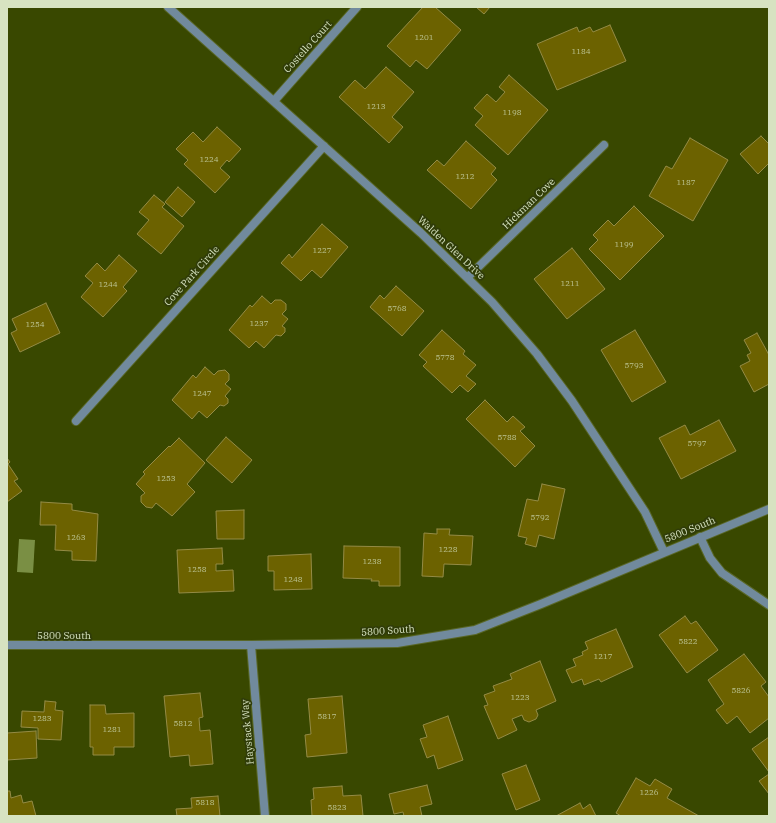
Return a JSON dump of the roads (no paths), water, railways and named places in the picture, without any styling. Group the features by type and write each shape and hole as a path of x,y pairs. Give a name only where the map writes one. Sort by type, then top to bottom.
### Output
{"street":[{"name":"Walden Glen Drive","path":"168,7 274,100 468,277 516,329 555,376 645,512 664,552"},
{"name":"Costello Court","path":"274,100 357,7"},
{"name":"Hickman Cove","path":"468,277 604,145"},
{"name":"Cove Park Circle","path":"76,421 324,146"},
{"name":"5800 South","path":"7,645 251,645 397,643 474,630 541,604 769,509"},
{"path":"700,537 710,558 722,573 769,605"},
{"name":"Haystack Way","path":"251,645 265,816"}]}
